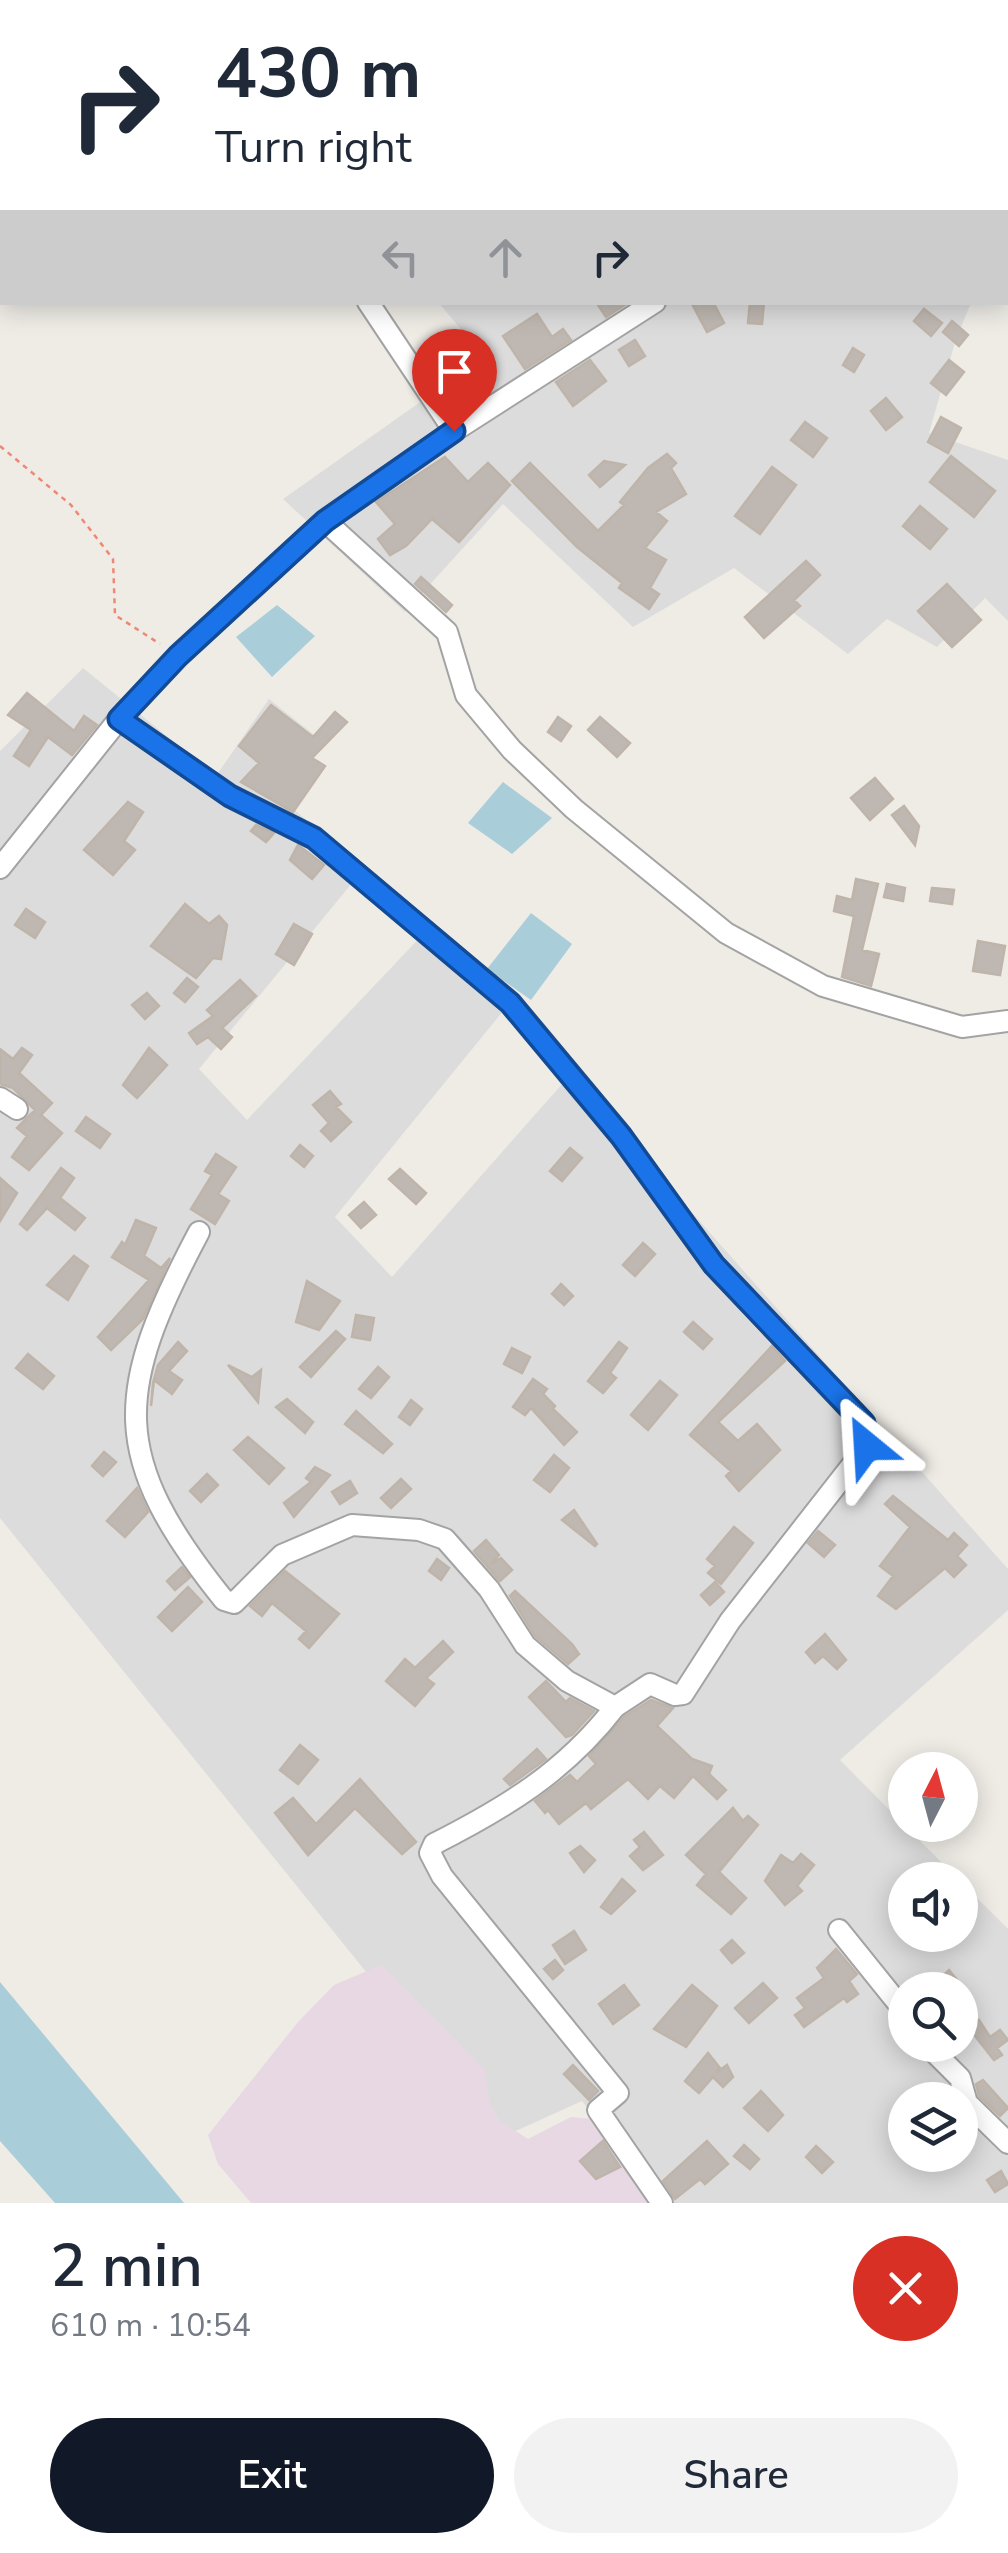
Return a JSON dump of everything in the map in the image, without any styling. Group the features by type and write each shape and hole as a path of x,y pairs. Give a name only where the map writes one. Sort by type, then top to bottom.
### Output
{"street":[{"path":"370,305 454,431"},
{"path":"0,868 119,719 178,656 325,521 454,431 650,305"},
{"path":"325,521 447,632 466,694 512,750 574,810 726,933 823,986 962,1027 1008,1021"},
{"path":"119,719 230,796 314,838 510,1003 621,1136 714,1265 864,1423 867,1446 730,1621 683,1694 675,1695 650,1684 615,1708 556,1772 523,1797 434,1844 430,1852 442,1876 618,2092 598,2110 662,2203"},
{"path":"199,1232 146,1343 133,1396 145,1477 177,1541 224,1600 234,1603 282,1555 352,1526 418,1530 445,1539 489,1589 525,1645 568,1682 615,1708"},
{"path":"838,1930 888,1991"},
{"path":"944,2062 960,2078 967,2104 1008,2143"}],"path":[{"path":"0,446 71,505 114,559 115,614 178,656"}],"shaded area":[{"path":"441,305 970,305 956,339 929,433 1008,460 1008,621 985,598 937,647 887,619 848,654 734,568 633,627 503,504 405,612 283,499 484,357"},
{"path":"83,668 216,776 269,699 323,742 286,802 362,871 199,1069 247,1120 428,929 504,1010 335,1217 392,1277 570,1075 1008,1569 1008,1610 840,1760 888,1808 888,1842 921,1842 941,1862 888,1862 888,1952 978,1952 978,1899 1008,1929 1008,2203 662,2203 582,2101 500,2138 0,1518 0,751"},
{"path":"381,1965 485,2070 489,2102 499,2120 528,2139 571,2117 614,2121 648,2203 251,2203 218,2164 208,2135 298,2022 334,1985"}],"water":[{"path":"277,605 315,636 272,677 236,637"},
{"path":"503,782 552,818 512,854 468,823"},
{"path":"531,913 572,944 531,1000 487,969"},
{"path":"0,1982 184,2203 55,2203 0,2141"}],"building":[{"path":"598,305 624,305 606,317"},
{"path":"693,305 715,305 724,323 707,332"},
{"path":"750,305 764,305 762,324 748,323"},
{"path":"924,309 942,323 931,336 914,321"},
{"path":"537,314 552,337 563,329 571,340 525,369 503,336"},
{"path":"952,321 968,335 959,346 943,332"},
{"path":"635,340 645,356 629,366 619,350"},
{"path":"853,348 864,355 854,372 843,365"},
{"path":"590,360 606,381 573,406 556,382"},
{"path":"949,360 964,372 946,395 931,383"},
{"path":"886,398 902,417 886,430 871,411"},
{"path":"941,417 961,428 948,453 928,442"},
{"path":"805,422 827,438 813,457 791,440"},
{"path":"667,454 676,463 671,468 686,494 656,512 667,521 645,548 666,560 650,588 659,594 649,609 619,588 622,583 577,547 512,481 530,463 598,531 624,505 620,502 648,468"},
{"path":"951,456 995,491 974,517 930,482"},
{"path":"445,457 468,482 488,463 510,485 459,542 432,519 406,546 390,555 378,539 395,524 376,502"},
{"path":"604,461 625,465 600,487 589,475"},
{"path":"772,467 796,485 760,534 735,516"},
{"path":"920,506 947,529 930,549 903,526"},
{"path":"806,561 820,575 794,600 800,606 764,638 745,617"},
{"path":"421,577 452,605 446,612 415,584"},
{"path":"947,584 981,620 952,647 918,611"},
{"path":"27,693 74,731 84,716 97,725 72,755 48,737 29,766 14,756 31,730 8,715"},
{"path":"271,705 313,737 335,712 347,722 312,758 325,766 293,812 241,782 259,763 239,746"},
{"path":"558,717 571,726 561,741 548,732"},
{"path":"600,717 630,743 617,757 588,730"},
{"path":"875,778 893,799 870,820 851,798"},
{"path":"128,802 143,812 124,841 135,850 113,875 84,850"},
{"path":"904,806 919,826 915,845 892,815"},
{"path":"256,825 274,833 266,842 251,831"},
{"path":"298,845 324,865 312,879 290,860"},
{"path":"856,879 878,884 862,950 879,954 871,986 842,977 854,916 834,911 837,896 852,900"},
{"path":"887,884 905,888 903,901 884,897"},
{"path":"932,888 954,890 952,904 930,901"},
{"path":"185,904 209,924 219,916 227,925 221,959 213,958 196,978 151,946"},
{"path":"26,909 45,922 35,938 15,925"},
{"path":"294,924 312,934 294,965 276,954"},
{"path":"978,941 1005,946 1000,975 973,971"},
{"path":"187,978 198,987 185,1002 174,993"},
{"path":"240,980 256,996 222,1028 232,1037 221,1049 208,1037 197,1044 189,1033 213,1016 207,1010"},
{"path":"147,993 159,1006 145,1019 132,1005"},
{"path":"22,1048 32,1055 19,1073 52,1103 41,1115 62,1133 29,1170 12,1157 27,1136 17,1128 35,1110 13,1088 0,1084 0,1049 13,1059"},
{"path":"149,1048 167,1065 137,1098 123,1085"},
{"path":"330,1091 341,1104 336,1107 351,1122 331,1141 321,1131 329,1123 313,1105"},
{"path":"86,1117 110,1134 100,1148 76,1131"},
{"path":"300,1145 313,1156 304,1167 291,1156"},
{"path":"570,1148 582,1158 562,1181 550,1171"},
{"path":"216,1154 236,1167 218,1194 229,1201 215,1224 191,1209 212,1175 205,1171"},
{"path":"61,1168 74,1178 60,1198 85,1218 75,1230 47,1208 27,1230 20,1224"},
{"path":"400,1169 426,1193 416,1204 389,1179"},
{"path":"0,1178 17,1193 0,1221"},
{"path":"364,1202 376,1215 361,1228 349,1215"},
{"path":"136,1220 156,1228 144,1256 161,1268 170,1258 143,1319 111,1350 98,1337 149,1280 112,1257 122,1242 125,1245"},
{"path":"643,1243 655,1254 635,1276 623,1265"},
{"path":"74,1256 88,1266 68,1300 47,1285"},
{"path":"307,1281 340,1301 319,1330 296,1322"},
{"path":"561,1284 573,1296 564,1305 552,1294"},
{"path":"356,1315 374,1318 370,1340 352,1337"},
{"path":"693,1322 712,1339 703,1349 684,1332"},
{"path":"336,1331 345,1339 311,1377 300,1367"},
{"path":"178,1342 187,1351 169,1371 182,1380 172,1394 154,1380 151,1406 153,1383 158,1365"},
{"path":"619,1342 627,1348 610,1373 616,1378 603,1393 588,1381"},
{"path":"772,1346 785,1361 718,1422 738,1441 757,1424 780,1450 739,1491 726,1476 731,1471 690,1435"},
{"path":"512,1348 530,1357 522,1373 504,1364"},
{"path":"28,1354 54,1376 43,1389 16,1368"},
{"path":"228,1365 252,1377 261,1370 258,1402"},
{"path":"378,1367 389,1377 371,1398 359,1389"},
{"path":"533,1379 547,1389 543,1394 555,1406 553,1409 577,1432 564,1445 531,1408 525,1415 513,1407"},
{"path":"660,1381 677,1395 648,1430 631,1415"},
{"path":"287,1399 313,1422 305,1433 276,1407"},
{"path":"411,1400 422,1409 410,1425 399,1417"},
{"path":"356,1411 392,1444 383,1453 345,1424"},
{"path":"248,1437 284,1468 269,1484 234,1450"},
{"path":"104,1452 116,1462 103,1476 92,1466"},
{"path":"554,1455 569,1468 550,1492 534,1480"},
{"path":"315,1467 330,1475 294,1517 284,1503 311,1482 306,1478"},
{"path":"207,1474 218,1485 201,1502 190,1491"},
{"path":"401,1479 411,1489 391,1508 381,1498"},
{"path":"350,1481 357,1493 340,1504 332,1492"},
{"path":"137,1488 148,1512 125,1537 107,1521"},
{"path":"893,1496 948,1540 954,1533 967,1545 957,1556 966,1565 954,1577 945,1568 896,1609 878,1596 893,1576 880,1566 910,1527 885,1504"},
{"path":"574,1510 597,1544 595,1546 562,1520"},
{"path":"734,1527 753,1543 721,1584 708,1573 715,1566 707,1559"},
{"path":"818,1531 835,1545 824,1557 808,1543"},
{"path":"486,1540 499,1555 491,1564 501,1558 512,1570 500,1581 474,1551"},
{"path":"437,1559 449,1568 441,1580 429,1571"},
{"path":"182,1567 190,1577 175,1590 167,1581"},
{"path":"285,1571 339,1614 309,1648 299,1639 306,1631 272,1603 262,1616 250,1606"},
{"path":"715,1582 724,1592 710,1605 701,1595"},
{"path":"188,1587 202,1602 172,1631 158,1617"},
{"path":"515,1591 572,1644 579,1654 568,1664 535,1636 510,1596"},
{"path":"825,1634 846,1660 837,1669 823,1656 815,1663 806,1652"},
{"path":"443,1641 453,1652 426,1678 434,1684 415,1706 386,1681 405,1659 415,1668"},
{"path":"546,1681 566,1702 570,1698 594,1711 572,1735 566,1737 529,1697"},
{"path":"651,1700 673,1708 657,1726 692,1759 712,1766 709,1774 726,1790 717,1799 693,1776 674,1798 660,1786 648,1799 628,1779 591,1809 586,1803 559,1824 548,1810 545,1813 535,1801 570,1775 577,1782 596,1764 589,1756 624,1717"},
{"path":"300,1745 318,1760 298,1784 280,1770"},
{"path":"537,1749 546,1759 510,1785 504,1779"},
{"path":"360,1779 416,1842 402,1854 355,1808 308,1855 275,1813 293,1798 316,1824"},
{"path":"733,1808 743,1821 748,1816 758,1825 719,1872 746,1898 731,1914 697,1885 706,1874 686,1855"},
{"path":"644,1832 663,1855 643,1870 630,1856 640,1847 634,1840"},
{"path":"580,1846 595,1860 584,1872 570,1853"},
{"path":"801,1854 814,1865 797,1886 802,1891 785,1905 765,1881 781,1855 793,1863"},
{"path":"622,1879 635,1891 611,1914 601,1907"},
{"path":"574,1931 586,1950 565,1964 553,1945"},
{"path":"732,1940 744,1953 732,1963 721,1950"},
{"path":"836,1949 857,1974 849,1981 858,1994 847,2002 844,1998 804,2027 795,2015 805,2008 797,1998 824,1978 817,1968"},
{"path":"555,1960 563,1970 553,1979 544,1969"},
{"path":"763,1983 777,1998 749,2023 735,2008"},
{"path":"624,1985 639,2005 613,2024 599,2004"},
{"path":"692,1985 717,2006 686,2047 654,2029"},
{"path":"978,2021 990,2037 1000,2030 1008,2040 997,2048 1002,2055 994,2060 978,2040"},
{"path":"708,2053 720,2068 716,2073 727,2065 733,2077 723,2087 713,2077 699,2093 685,2081"},
{"path":"573,2065 598,2091 589,2100 564,2074"},
{"path":"983,2080 1008,2108 1000,2116 979,2096 978,2083"},
{"path":"761,2091 783,2115 768,2131 744,2108"},
{"path":"603,2141 620,2167 596,2179 580,2161"},
{"path":"707,2141 728,2164 705,2184 700,2179 675,2199 663,2181"},
{"path":"744,2145 759,2159 750,2169 734,2156"},
{"path":"816,2146 833,2162 822,2173 806,2157"},
{"path":"1001,2171 1008,2184 995,2192 987,2180"}],"route":[{"path":"454,431 325,521 178,656 119,719 230,796 314,838 510,1003 621,1136 714,1265 864,1423 867,1446"}]}
